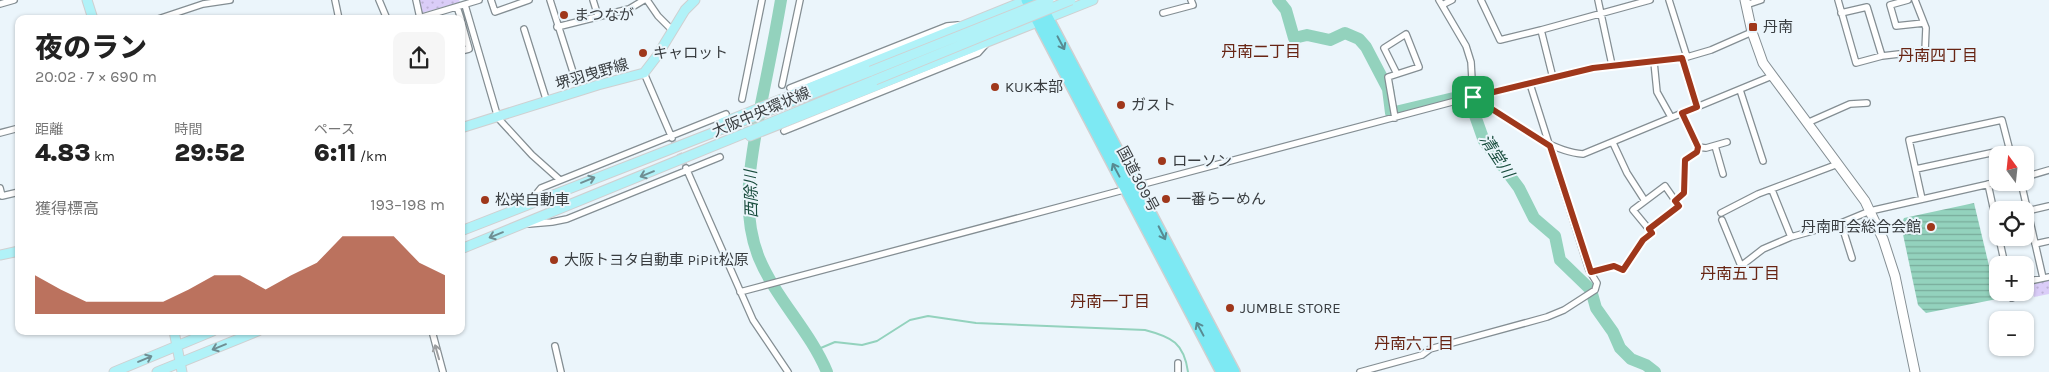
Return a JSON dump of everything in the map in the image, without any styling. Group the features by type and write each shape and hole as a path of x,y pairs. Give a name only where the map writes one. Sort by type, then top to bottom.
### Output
{"highway":[{"name":"国道309号","path":"1027,0 1044,20 1138,186 1234,372"},
{"name":"国道309号","path":"1038,0 1044,20 1126,189 1222,372"}],"main road":[{"path":"87,0 92,15"},
{"name":"堺羽曳野線","path":"465,127 598,85 644,73 685,10 696,0"},
{"path":"465,229 774,106 1027,0"},
{"name":"大阪中央環状線","path":"771,126 873,76 1048,0"},
{"name":"大阪中央環状線","path":"774,106 873,76 1071,0"},
{"path":"465,247 692,156 1093,0"},
{"path":"0,255 15,251"},
{"path":"175,335 181,368"},
{"path":"114,372 203,335"},
{"path":"157,372 181,368 250,335"}],"street":[{"path":"0,4 14,0"},
{"path":"170,15 203,4 230,0"},
{"path":"335,0 338,15"},
{"path":"379,0 385,15"},
{"path":"416,0 418,15"},
{"path":"429,15 479,0"},
{"path":"491,0 495,12 529,0"},
{"path":"550,0 572,72"},
{"path":"593,0 598,16"},
{"path":"557,27 629,9 646,0 672,30"},
{"path":"742,99 762,0"},
{"path":"782,85 800,0"},
{"path":"1163,13 1193,5 1191,0"},
{"path":"1452,0 1440,2 1456,27 1469,54 1471,62 1468,98"},
{"path":"1481,0 1500,40 1650,0"},
{"path":"1598,0 1612,65"},
{"path":"1669,0 1697,107"},
{"path":"1761,0 1745,2 1752,32 1763,63 1838,164 1870,211 1883,238 1895,276 1915,372"},
{"path":"1838,0 1856,63 1882,56 1925,51 1924,23 1915,0"},
{"path":"1908,0 1890,5 1896,26 1924,23"},
{"path":"466,5 498,118 532,155 560,180"},
{"path":"458,7 460,15"},
{"path":"1842,13 1867,7 1882,56"},
{"path":"790,88 947,26 968,24"},
{"path":"524,29 546,102"},
{"path":"1541,30 1553,78"},
{"path":"740,292 1468,98 1612,65 1654,62 1685,57 1711,50 1752,32"},
{"path":"465,34 469,49 465,50"},
{"path":"1395,117 1395,106 1388,77 1419,67 1406,34 1384,48 1396,74"},
{"path":"784,131 978,53 990,41"},
{"path":"1654,62 1657,92 1671,117"},
{"path":"644,73 672,137"},
{"path":"1468,98 1550,146 1570,153 1583,154 1772,76"},
{"path":"1360,372 1422,355 1430,349 1547,316 1564,310 1595,290 1597,283 1591,272 1530,84"},
{"path":"1740,90 1763,161"},
{"path":"1807,123 1850,104 1867,103"},
{"path":"1675,201 1684,193 1685,160 1697,152 1698,147 1682,113"},
{"path":"528,204 541,188 726,114"},
{"path":"1922,199 1910,140 2002,120 2008,146"},
{"path":"0,133 15,129"},
{"path":"1613,142 1627,173 1645,201"},
{"path":"1698,147 1706,148 1727,142"},
{"path":"1715,146 1723,174"},
{"path":"1916,169 1989,156"},
{"path":"522,224 567,219 686,169 720,157"},
{"path":"1721,213 1772,190 1838,164"},
{"path":"686,169 753,320 788,372"},
{"path":"2034,174 2049,170"},
{"path":"1722,220 1741,266 1763,249 1790,237 1841,223 1870,211 1988,184 1992,201"},
{"path":"1591,272 1614,266 1623,270 1643,240 1652,233 1633,210 1666,186 1679,206 1649,229"},
{"path":"0,188 2,196 15,193"},
{"path":"1772,190 1790,237"},
{"path":"2034,209 2049,206"},
{"path":"1841,223 1852,258"},
{"path":"2034,240 2046,277"},
{"path":"2035,244 2049,241"},
{"path":"433,335 443,372"},
{"path":"555,346 561,372"},
{"path":"1178,363 1178,372"}],"shaded area":[{"path":"419,0 459,0 460,2 422,13"},
{"path":"1974,203 1989,266 1989,301 1926,313 1918,305 1901,225 1904,218"},
{"path":"2049,280 2049,294 2034,297 2034,284"}],"waterway":[{"name":"西除川","path":"781,0 751,162 748,201 750,220 753,239 766,273 812,343 827,372"},
{"name":"清堂川","path":"1278,0 1286,10 1294,38 1307,35 1330,40 1345,33 1359,39 1366,47 1388,89 1391,113 1462,96 1472,107 1484,141 1519,188 1534,218 1555,236 1560,260 1591,290 1596,308 1613,332 1620,348 1631,359 1646,365 1655,372"},
{"path":"816,350 835,342 862,345 877,341 910,320 928,316 976,323 1145,330 1163,335 1175,343 1183,354 1188,372"}],"tunnel":[{"path":"672,138 686,168"}],"place":[{"name":"まつなが","path":"564,15"},
{"name":"丹南","path":"1753,27"},
{"name":"キャロット","path":"643,53"},
{"name":"KUK本部","path":"995,87"},
{"name":"ガスト","path":"1121,105"},
{"name":"ローソン","path":"1162,161"},
{"name":"一番らーめん","path":"1166,199"},
{"name":"松栄自動車","path":"485,200"},
{"name":"丹南町会総合会館","path":"1931,227"},
{"name":"大阪トヨタ自動車 PiPit松原","path":"554,260"},
{"name":"JUMBLE STORE","path":"1230,308"}],"district":[{"name":"丹南二丁目","path":"1261,51"},
{"name":"丹南四丁目","path":"1938,55"},
{"name":"丹南五丁目","path":"1740,273"},
{"name":"丹南一丁目","path":"1110,301"},
{"name":"丹南六丁目","path":"1414,343"}],"route":[{"path":"1682,58 1697,107 1682,113 1698,147 1697,152 1685,160 1684,193 1675,201 1679,206 1649,229 1652,233 1643,240 1623,270 1614,266 1591,272 1550,146 1473,97 1593,68 1660,62 1682,58"}]}
